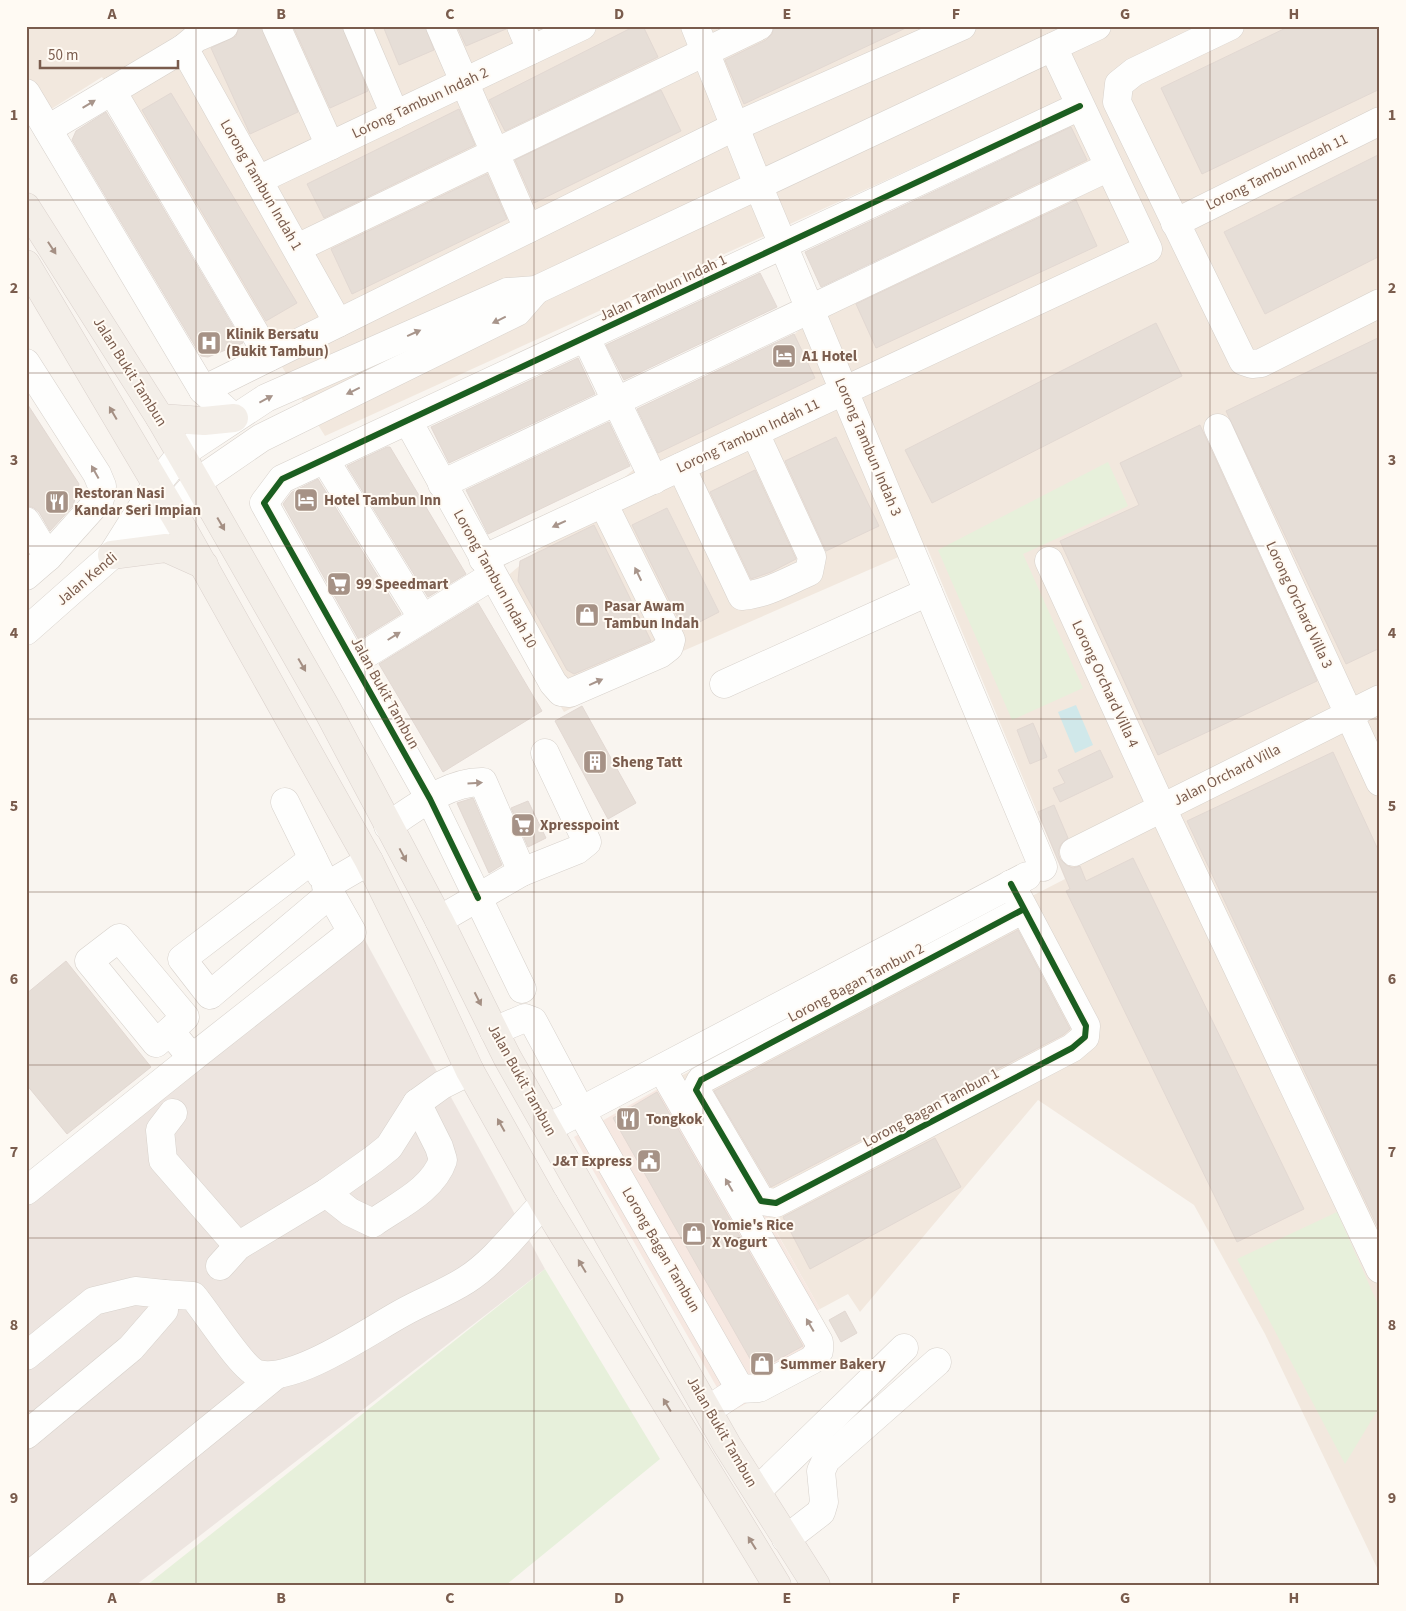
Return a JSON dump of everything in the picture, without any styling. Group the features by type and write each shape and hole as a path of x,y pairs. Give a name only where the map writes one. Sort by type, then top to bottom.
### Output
{"main road":[{"name":"Jalan Bukit Tambun","path":"26,207 181,454 328,712 439,920 494,1031 548,1128 708,1410 816,1585"},
{"name":"Jalan Bukit Tambun","path":"26,264 204,565 369,861 470,1071 544,1203 777,1585"},
{"path":"160,418 204,421 234,418"},
{"path":"112,555 166,548 204,565"}],"street":[{"path":"48,129 184,48 196,38 224,26"},
{"path":"276,26 330,146"},
{"path":"357,26 395,115"},
{"path":"440,26 462,83 528,229"},
{"name":"Lorong Tambun Indah 2","path":"258,180 462,83 526,38 582,26"},
{"name":"Lorong Tambun Indah 3","path":"695,26 736,126 758,186 928,592 1058,860"},
{"path":"297,248 759,26"},
{"path":"203,390 736,126 962,26"},
{"path":"112,555 156,485 181,454 266,398 507,292 536,290 1097,26"},
{"path":"1230,26 1134,72 1119,84 1117,102 1243,361 1252,364 1260,363 1380,303"},
{"path":"442,484 1110,167 1052,47"},
{"name":"Lorong Tambun Indah 1","path":"184,48 338,323"},
{"path":"112,91 269,357"},
{"path":"26,93 203,390 234,418"},
{"name":"Jalan Tambun Indah 1","path":"264,503 282,479 1080,106"},
{"name":"Lorong Tambun Indah 11","path":"1175,222 1380,121"},
{"name":"Lorong Tambun Indah 11","path":"353,662 422,619 487,568 603,503 1148,250 1110,167"},
{"path":"171,510 197,482 274,430 517,312 536,290"},
{"path":"586,338 654,480"},
{"path":"26,363 97,474 102,486 100,499 48,556 26,576"},
{"name":"Lorong Tambun Indah 10","path":"408,421 487,568 553,684 561,692 570,693 660,654 669,647 671,640 603,503"},
{"name":"Lorong Orchard Villa 3","path":"1218,428 1380,782"},
{"path":"682,467 742,596 760,594 784,584 809,572 812,557 755,433"},
{"path":"324,460 422,619"},
{"name":"Jalan Bukit Tambun","path":"264,503 430,799 522,989"},
{"name":"Jalan Kendi","path":"26,631 112,555 153,532 171,510"},
{"path":"26,521 48,556"},
{"name":"Lorong Orchard Villa 4","path":"1049,561 1162,808 1380,1269"},
{"path":"724,684 928,592"},
{"name":"Jalan Orchard Villa","path":"548,1128 1011,884 1380,699"},
{"path":"439,920 522,872 577,850 587,842 545,753"},
{"path":"388,826 430,799 471,782 483,782 522,872"},
{"path":"26,1191 352,932 328,890 285,802"},
{"path":"313,859 182,959 210,996 305,915 328,890 369,861"},
{"path":"284,881 305,915"},
{"path":"1011,884 1024,909"},
{"name":"Lorong Bagan Tambun 1","path":"776,1203 1072,1048 1085,1037 1086,1026 1024,909"},
{"name":"Lorong Bagan Tambun 2","path":"776,1203 761,1201 696,1090 701,1080 1024,909"},
{"name":"Lorong Bagan Tambun","path":"494,1031 525,1018 533,1021 581,1112 740,1389"},
{"path":"170,1031 192,1058"},
{"path":"662,1069 819,1342 819,1351 812,1360 759,1388 740,1389 708,1410"},
{"path":"220,1266 238,1246 326,1193 389,1147 417,1103 442,1085 470,1071"},
{"path":"326,1193 350,1212 373,1223 406,1201 433,1178 443,1160 439,1147 417,1103"},
{"path":"173,1113 160,1130 163,1160 238,1246"},
{"path":"26,1578 276,1375 332,1353 402,1313 467,1280 496,1254 544,1203"},
{"path":"26,1356 94,1300 135,1291 193,1296 226,1338 243,1364 256,1374 276,1375"},
{"path":"26,1435 131,1348 164,1310 164,1294"},
{"path":"757,1491 904,1348"},
{"path":"786,1539 821,1512 824,1502 821,1471 826,1460 937,1362"}],"shaded area":[{"path":"26,26 1380,26 1380,1574 1265,1334 1194,1205 1038,1100 860,1312 848,1294 820,1309 767,1215 757,1220 677,1078 1065,879 926,545 683,651 564,712 492,589 1084,90 325,436 102,77 26,125"},
{"path":"360,931 545,1269 136,1585 26,1585 26,1202"},
{"path":"677,1078 757,1220 766,1214 820,1309 810,1315 831,1355 731,1412 574,1137"}],"green space":[{"path":"1108,462 1128,506 1023,554 1083,688 1012,720 938,550"},
{"path":"1337,1212 1380,1309 1380,1406 1345,1464 1237,1259"},
{"path":"545,1269 660,1459 506,1585 147,1585"}],"water":[{"path":"1076,705 1093,745 1075,753 1058,712"}],"building":[{"path":"239,26 261,26 298,112 250,134 211,48 236,36"},
{"path":"293,26 342,26 368,91 330,108"},
{"path":"383,26 425,26 434,50 399,65"},
{"path":"457,26 506,26 506,29 466,46"},
{"path":"635,26 643,26 658,57 505,131 489,100"},
{"path":"774,26 910,26 744,104 725,60 766,40 772,34"},
{"path":"1290,26 1380,26 1380,89 1202,174 1161,88"},
{"path":"661,90 681,131 534,203 515,160"},
{"path":"171,93 297,303 266,321 142,110"},
{"path":"459,109 475,145 324,218 307,184"},
{"path":"106,112 243,343 208,357 201,356 72,140 76,131"},
{"path":"1071,127 1087,160 821,287 805,252"},
{"path":"1380,154 1380,256 1265,314 1224,232"},
{"path":"487,174 507,219 352,294 331,249"},
{"path":"1076,200 1097,246 876,348 856,304"},
{"path":"760,273 777,307 624,380 606,345"},
{"path":"1156,323 1182,376 932,503 905,450"},
{"path":"794,334 815,378 658,453 637,409"},
{"path":"1380,337 1380,648 1346,664 1226,411"},
{"path":"578,358 595,394 449,463 431,427"},
{"path":"26,402 79,484 73,506 50,531 39,512 26,505"},
{"path":"609,422 630,466 488,534 466,490"},
{"path":"1200,425 1317,681 1158,755 1060,541 1139,505 1120,463"},
{"path":"836,437 879,526 826,551 785,461"},
{"path":"390,447 466,574 428,597 347,466"},
{"path":"755,470 796,559 771,572 751,579 710,492"},
{"path":"318,479 401,614 359,640 283,504 292,492"},
{"path":"667,508 719,612 684,630 632,525"},
{"name":"Pasar Awam Tambun Indah","path":"594,525 651,641 574,674 567,670 518,581 520,561"},
{"path":"478,603 542,711 443,772 379,664"},
{"name":"Sheng Tatt","path":"582,706 636,803 608,819 555,721"},
{"path":"1033,723 1047,757 1030,764 1017,730"},
{"path":"1100,750 1113,777 1060,802 1053,788 1065,783 1058,770"},
{"path":"1333,752 1380,854 1380,1232 1187,821"},
{"path":"473,798 502,865 489,873 457,803"},
{"name":"Xpresspoint","path":"528,801 546,838 528,847 511,808"},
{"path":"1054,805 1068,838 1061,844 1058,852 1060,859 1066,865 1073,868 1080,866 1086,881 1133,858 1304,1209 1237,1242 1066,891 1070,889 1038,812"},
{"path":"1018,930 1070,1029 1063,1035 771,1187 714,1091"},
{"path":"66,961 151,1067 67,1134 26,1084 26,994"},
{"path":"657,1092 803,1346 757,1371 613,1118"},
{"path":"935,1138 961,1187 810,1269 783,1217"},
{"path":"845,1311 857,1333 841,1342 829,1320"}],"cycle path":[{"path":"478,898 430,799 264,503 282,479 1080,106"},
{"path":"1011,884 1086,1026 1085,1037 1072,1048 776,1203 761,1201 696,1090 701,1080 1024,909"}],"place":[{"name":"Klinik Bersatu (Bukit Tambun)","path":"209,343"},
{"name":"A1 Hotel","path":"784,356"},
{"name":"Hotel Tambun Inn","path":"306,500"},
{"name":"Restoran Nasi Kandar Seri Impian","path":"57,502"},
{"name":"99 Speedmart","path":"339,584"},
{"name":"Pasar Awam Tambun Indah","path":"587,615"},
{"name":"Sheng Tatt","path":"595,762"},
{"name":"Xpresspoint","path":"523,825"},
{"name":"Tongkok","path":"628,1119"},
{"name":"J&T Express","path":"649,1161"},
{"name":"Yomie's Rice X Yogurt","path":"694,1234"},
{"name":"Summer Bakery","path":"762,1364"}]}
